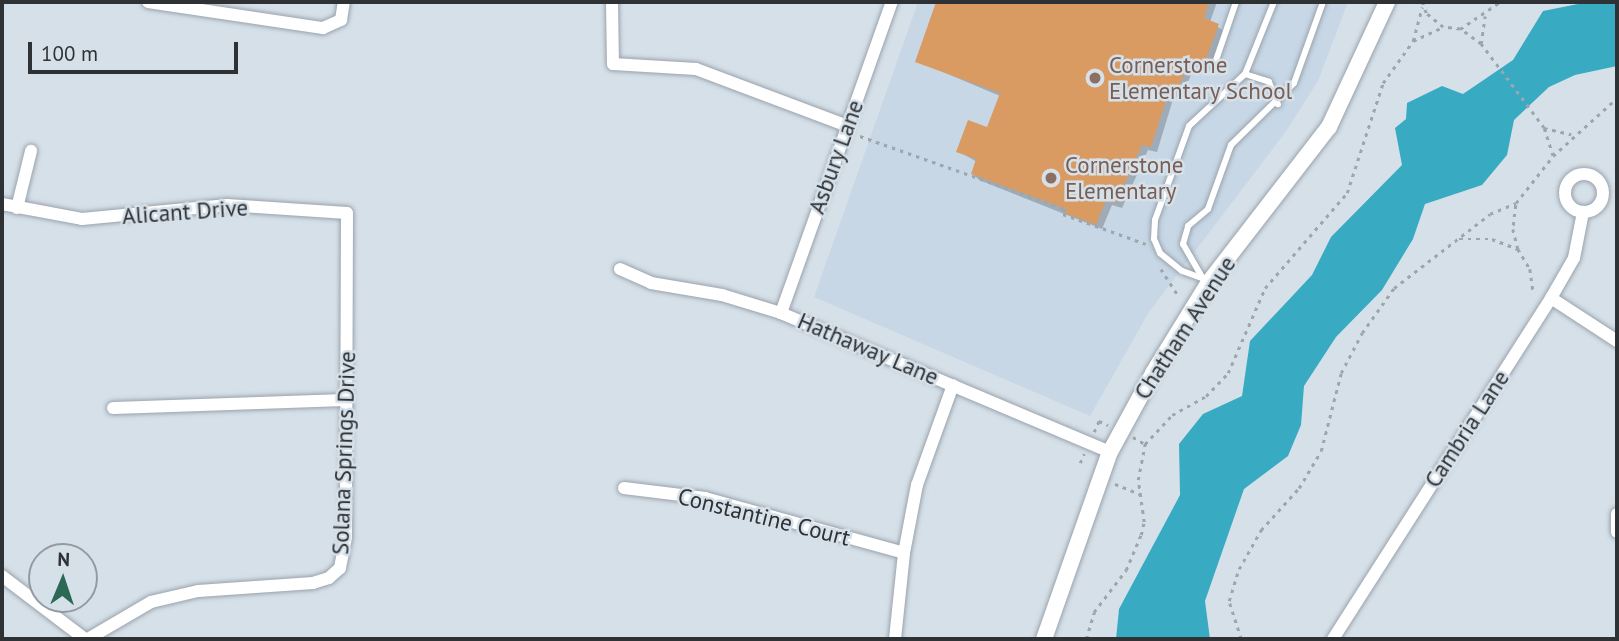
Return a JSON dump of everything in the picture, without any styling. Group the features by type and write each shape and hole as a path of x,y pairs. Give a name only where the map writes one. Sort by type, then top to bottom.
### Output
{"street":[{"path":"148,2 323,28 341,20 344,3"},
{"path":"612,2 613,65 696,69 848,126"},
{"name":"Asbury Lane","path":"781,313 892,2"},
{"name":"Chatham Avenue","path":"1044,639 1110,452 1206,279 1329,127 1387,2"},
{"path":"17,208 31,151"},
{"name":"Alicant Drive","path":"2,204 82,219 227,205 275,206 347,213 347,236"},
{"name":"Cambria Lane","path":"1333,639 1551,298 1574,258 1583,212"},
{"name":"Solana Springs Drive","path":"86,639 129,611 174,596 329,578 345,555 347,236"},
{"name":"Hathaway Lane","path":"620,269 651,283 722,295 781,313 1110,452"},
{"path":"1551,298 1617,341"},
{"path":"895,639 904,553 917,485 953,385"},
{"path":"113,408 345,400"},
{"name":"Constantine Court","path":"624,488 718,501 904,553"},
{"path":"1617,514 1617,532"},
{"path":"2,576 86,639"}],"lane":[{"path":"1215,63 1236,2"},
{"path":"1206,279 1182,271 1160,253 1153,230 1189,126 1245,74 1274,2"},
{"path":"1206,279 1183,244 1188,226 1208,209 1231,145 1278,104 1294,83 1324,2"},
{"path":"1245,74 1269,82 1278,104"}],"path":[{"path":"1460,29 1486,15 1500,2"},
{"path":"1422,4 1443,27"},
{"path":"1086,639 1094,612 1126,570 1141,536 1144,522 1138,481 1145,444 1172,415 1206,396 1228,373 1265,288 1347,193 1371,109 1383,83 1413,41 1422,4"},
{"path":"1481,44 1486,15"},
{"path":"1413,41 1443,27 1460,29 1481,44 1544,128 1553,156"},
{"path":"1241,639 1229,612 1233,586 1261,530 1299,488 1321,451 1351,352 1394,288 1490,214 1516,203 1573,134 1617,98"},
{"path":"1544,128 1573,134"},
{"path":"860,136 1065,209 1063,215 1149,245"},
{"path":"1516,203 1513,229 1518,249 1530,269 1533,290"},
{"path":"1459,239 1492,240 1518,249"}],"shaded area":[{"name":"Cornerstone Elementary","path":"918,2 1348,2 1318,81 1287,130 1149,312 1090,416 814,297"}],"water":[{"path":"1588,2 1617,4 1617,66 1575,75 1549,87 1514,120 1507,155 1482,185 1425,204 1413,239 1382,290 1336,337 1304,386 1301,425 1288,456 1244,489 1205,601 1210,639 1116,639 1119,609 1180,495 1179,444 1203,414 1242,396 1250,341 1312,275 1331,237 1402,165 1395,128 1406,119 1407,103 1442,86 1463,94 1513,60 1543,11"}],"building":[{"path":"936,2 1209,2 1204,18 1219,24 1203,67 1189,62 1176,94 1169,91 1151,147 1142,145 1116,203 1106,200 1096,225 1065,213 1066,209 971,174 976,159 956,152 968,120 987,127 1000,93 915,62"}],"place":[{"name":"Cornerstone Elementary School","path":"1095,78"},
{"name":"Cornerstone Elementary","path":"1051,178"}]}
